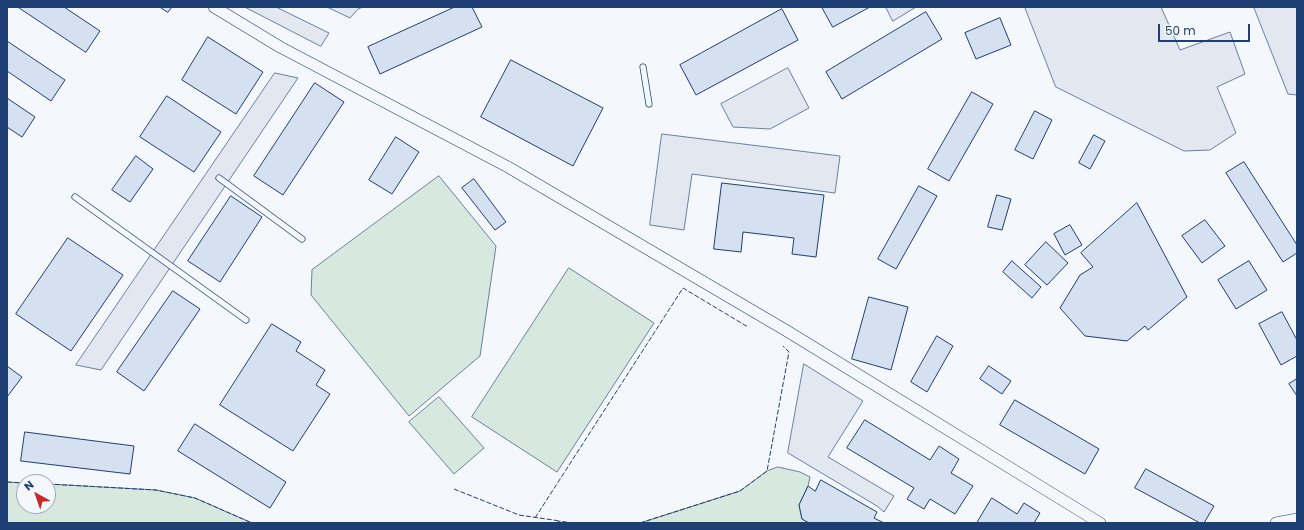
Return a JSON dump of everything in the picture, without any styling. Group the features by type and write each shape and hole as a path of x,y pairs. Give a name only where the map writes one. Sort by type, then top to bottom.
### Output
{"street":[{"path":"214,7 280,47 508,167 787,331 1100,523"},
{"path":"1276,523 1297,519"}],"lane":[{"path":"643,67 649,104"},
{"path":"219,178 302,239"},
{"path":"75,197 246,320"}],"shaded area":[{"path":"245,7 276,7 329,33 321,46"},
{"path":"363,7 358,9 350,18 329,8"},
{"path":"886,7 916,7 893,21"},
{"path":"1025,7 1161,7 1180,50 1230,32 1245,74 1217,87 1236,133 1210,150 1184,151 1056,87"},
{"path":"1249,7 1297,7 1297,95 1288,94 1254,8"},
{"path":"788,68 809,108 770,129 733,127 721,104"},
{"path":"275,73 298,78 101,370 76,365"},
{"path":"662,134 840,156 835,193 692,174 684,230 650,225"},
{"path":"439,176 496,246 480,356 409,416 311,295 312,270"},
{"path":"569,268 654,323 557,472 472,417"},
{"path":"804,364 863,401 828,457 894,496 884,512 877,506 788,453"},
{"path":"439,397 484,448 454,474 409,422"},
{"path":"778,467 800,472 810,477 808,486 799,505 802,519 809,523 640,523 740,491 767,471"},
{"path":"7,482 16,483 16,514 56,514 56,484 156,490 195,498 252,523 7,523"}],"building":[{"path":"18,7 64,7 100,31 86,52"},
{"path":"160,7 172,7 168,12"},
{"path":"455,7 472,7 482,27 380,74 368,47"},
{"path":"822,7 870,7 833,27"},
{"path":"782,9 798,40 696,95 680,65"},
{"path":"926,12 942,39 842,99 826,72"},
{"path":"1000,18 1011,45 976,59 965,33"},
{"path":"208,37 263,72 236,114 182,80"},
{"path":"7,41 65,80 51,101 7,71"},
{"path":"511,60 603,108 573,166 481,117"},
{"path":"315,83 344,102 283,195 254,176"},
{"path":"972,92 993,104 949,181 928,169"},
{"path":"167,96 221,132 194,172 140,137"},
{"path":"7,98 35,117 22,137 7,127"},
{"path":"1035,111 1052,120 1033,159 1015,150"},
{"path":"1094,135 1105,141 1090,169 1079,163"},
{"path":"396,137 419,152 392,194 369,180"},
{"path":"136,156 153,169 130,202 112,190"},
{"path":"1244,162 1297,245 1297,253 1283,262 1226,173"},
{"path":"474,179 506,222 495,230 462,188"},
{"path":"722,183 824,195 816,257 792,254 794,238 743,232 741,252 714,249"},
{"path":"919,186 937,196 896,269 878,259"},
{"path":"997,195 1011,199 1002,230 988,227"},
{"path":"231,196 262,217 220,282 188,261"},
{"path":"1137,203 1187,297 1148,330 1145,326 1127,341 1085,336 1060,308 1080,275 1093,267 1081,253"},
{"path":"1205,220 1225,246 1202,263 1182,236"},
{"path":"1070,225 1082,245 1065,255 1054,234"},
{"path":"68,238 123,275 71,351 16,314"},
{"path":"1046,242 1068,263 1047,285 1025,265"},
{"path":"1012,261 1041,287 1032,298 1003,272"},
{"path":"1249,261 1267,290 1236,309 1218,280"},
{"path":"173,291 200,309 144,391 117,372"},
{"path":"869,297 908,307 891,370 852,359"},
{"path":"1282,312 1297,340 1297,356 1281,365 1259,324"},
{"path":"272,324 301,342 296,351 325,370 316,385 330,394 293,451 220,405"},
{"path":"937,336 953,346 927,392 911,382"},
{"path":"7,366 22,377 7,397"},
{"path":"989,366 1011,381 1002,394 980,379"},
{"path":"1297,379 1297,396 1289,384"},
{"path":"1015,400 1099,449 1085,474 1000,425"},
{"path":"865,420 930,460 939,446 959,459 951,473 973,486 955,514 930,499 924,509 907,499 914,488 847,448"},
{"path":"195,424 286,482 270,508 178,451"},
{"path":"25,432 134,446 130,474 21,461"},
{"path":"1146,469 1214,506 1204,523 1200,523 1135,488"},
{"path":"821,480 877,512 874,518 884,523 809,523 802,519 799,505 808,486 815,491"},
{"path":"992,498 1017,514 1024,503 1040,513 1034,523 977,523"}],"fence":[{"path":"535,518 683,288 748,327"},
{"path":"640,523 740,491 767,471 789,352 783,346"},
{"path":"7,482 16,483"},
{"path":"56,484 156,490 195,498 252,523"},
{"path":"454,489 519,515 560,521"},
{"path":"556,523 560,521 571,523"}]}
